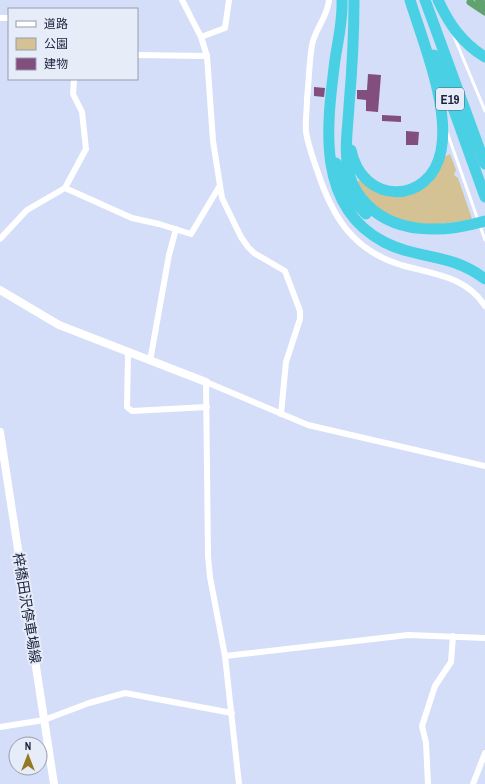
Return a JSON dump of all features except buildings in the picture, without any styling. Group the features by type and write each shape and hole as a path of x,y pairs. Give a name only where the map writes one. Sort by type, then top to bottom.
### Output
{"highway":[{"path":"342,0 341,21 335,61 329,137 332,166 338,194 349,213 364,229 386,243 457,262 485,279"},
{"path":"354,0 353,60 347,160 350,178 360,196 380,216 398,225 420,229 464,226 481,219"},
{"path":"348,126 351,154 359,172 364,179 377,188 397,192 418,187 433,172 441,150 442,119 434,81 410,0"},
{"name":"E19","path":"414,0 485,197"},
{"name":"E19","path":"426,0 485,164"},
{"path":"438,0 450,23 464,41 485,57"},
{"path":"329,137 336,163 351,198 361,210 378,223 394,231 420,236 484,232"}],"main road":[{"path":"0,290 58,325 206,382"},
{"name":"梓橋田沢停車場線","path":"0,432 54,784"}],"street":[{"path":"182,0 201,37 207,56 213,141 219,187 222,198 241,237 254,253 285,271 298,303 300,319 286,362 281,414"},
{"path":"201,37 224,28 229,0"},
{"path":"329,0 326,12 312,44 306,125 307,137 316,167 335,215 355,239 373,254 396,263 455,279 469,288 485,306"},
{"path":"138,56 207,56"},
{"path":"0,239 26,210 65,188 86,149 82,112 73,94 74,80"},
{"path":"65,188 132,218 191,234 219,187"},
{"path":"150,361 169,255 176,229"},
{"path":"128,353 127,407 132,410 207,407"},
{"path":"239,784 225,656 210,577 208,556 206,382 308,425 485,466"},
{"path":"225,656 408,635 485,638"},
{"path":"428,784 426,742 422,726 435,686 451,662 453,636"},
{"path":"0,727 44,720 89,703 125,693 232,713"},
{"path":"473,784 485,753"}],"lane":[{"path":"450,23 452,33 485,111"},
{"path":"442,119 481,219 485,240"}],"green space":[{"path":"450,154 456,170 454,175 458,178 472,219 437,224 406,222 392,217 379,209 367,198 355,183 360,180 377,193 390,195 439,170 444,157"}],"waterway":[{"path":"476,0 485,7"},
{"path":"479,0 485,5"},
{"path":"470,2 485,12"}]}
